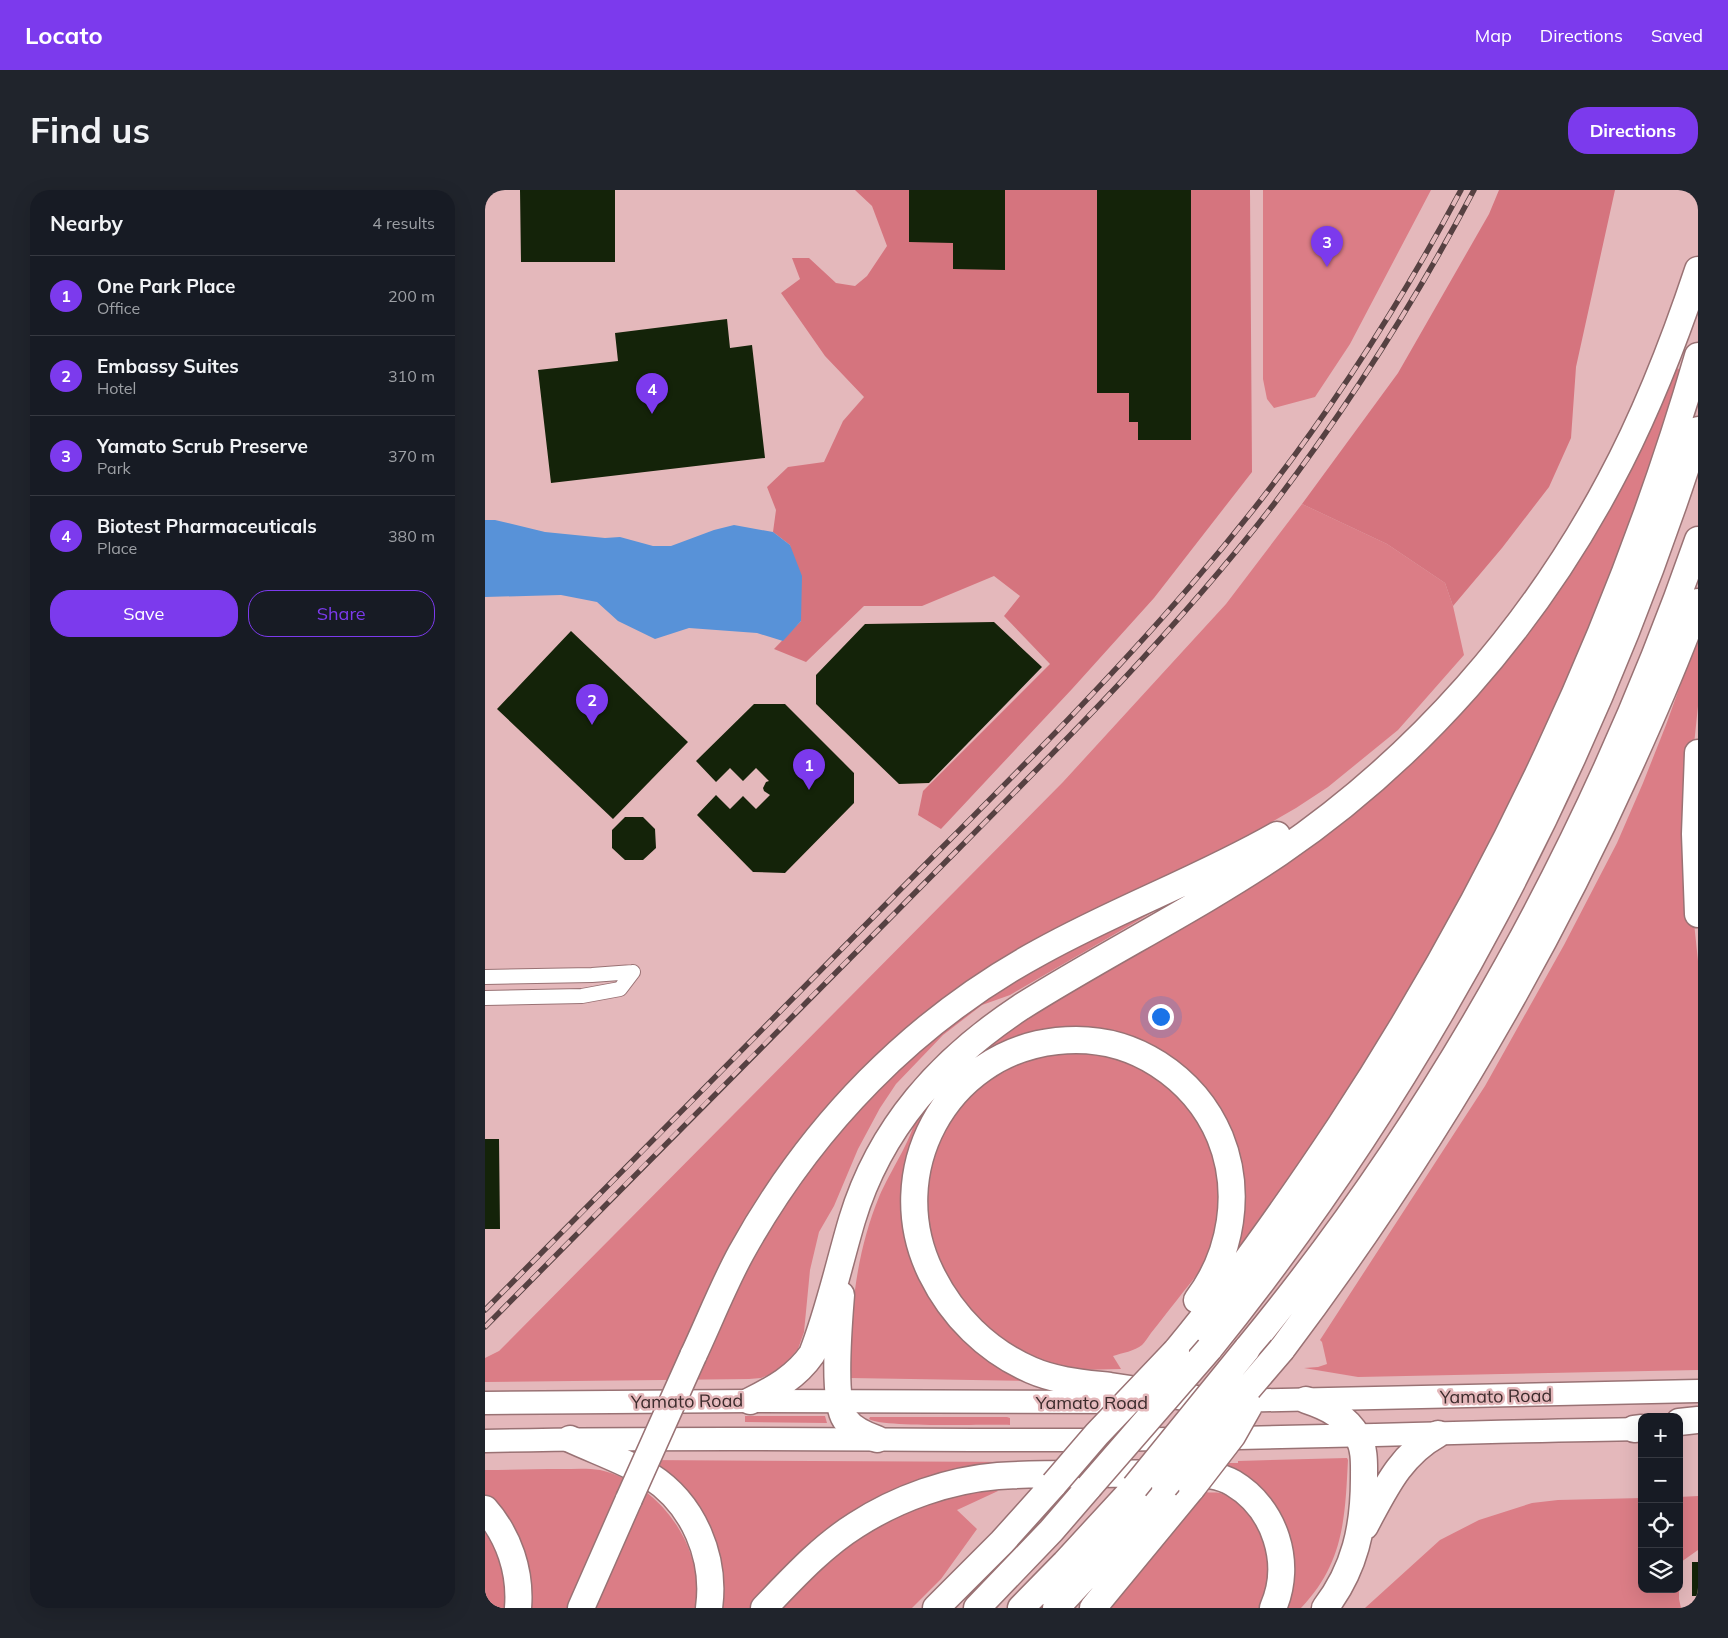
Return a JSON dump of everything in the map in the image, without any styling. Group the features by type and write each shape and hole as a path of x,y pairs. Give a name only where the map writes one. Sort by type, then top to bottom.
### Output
{"highway":[{"path":"750,1401 784,1382 802,1367 811,1354 866,1180 885,1144 910,1106 952,1059 998,1022 1021,1007 1236,880 1279,853 1319,824 1397,759 1431,726 1499,649 1544,590 1586,524 1611,480 1654,387 1673,341 1698,270"},
{"path":"936,1608 1002,1542 1097,1434 1167,1350 1218,1298 1279,1215 1343,1121 1413,1007 1487,874 1553,740 1609,612 1665,460 1698,356"},
{"path":"977,1608 1051,1531 1209,1349 1289,1244 1370,1126 1424,1040 1491,922 1555,795 1617,654 1653,560 1698,430"},
{"path":"1021,1608 1135,1487 1289,1298 1377,1176 1460,1048 1556,872 1622,733 1660,642 1698,540"},
{"path":"1056,1608 1129,1530 1282,1349 1393,1194 1465,1081 1525,978 1608,814 1656,707 1698,602"},
{"path":"581,1608 693,1356 741,1254 788,1176 841,1110 900,1051 953,1007 996,977 1087,928 1229,861 1303,818 1350,785 1418,723 1466,687"},
{"path":"1698,753 1695,834 1698,914"},
{"path":"1167,1350 1218,1265 1229,1229 1232,1194 1228,1162 1224,1146 1209,1115 1191,1091 1167,1070 1138,1053 1110,1043 1080,1040 1050,1042 1018,1050 992,1062 969,1079 943,1108 930,1129 917,1166 914,1190 917,1231 927,1265 942,1294 964,1322 985,1342 1009,1359 1036,1372 1068,1380 1211,1401"},
{"path":"843,1252 839,1316 838,1402 841,1413 851,1426 877,1439"},
{"path":"1093,1608 1192,1488 1232,1436 1282,1349"},
{"path":"1306,1400 1336,1413 1344,1419 1358,1436 1364,1464 1364,1501 1360,1535"},
{"path":"1683,1422 1698,1420"},
{"path":"1325,1608 1348,1568 1360,1535 1397,1469 1417,1448 1438,1434"},
{"path":"570,1439 643,1472 660,1484 677,1500 689,1517 705,1550 710,1574 709,1608"},
{"path":"763,1608 809,1563 857,1524 888,1507 923,1493 956,1483 998,1476 1184,1473 1212,1476 1232,1483 1251,1497 1267,1517 1277,1537 1281,1555 1280,1585 1273,1608"},
{"path":"485,1509 497,1524 512,1556 518,1585 518,1608"}],"main road":[{"name":"Yamato Road","path":"485,1403 750,1401 1051,1403 1306,1400 1698,1391"},
{"path":"1683,1428 1698,1428"},
{"name":"Yamato Road","path":"485,1441 570,1439 1051,1440 1358,1436 1638,1429"}],"street":[{"path":"485,977 592,975 633,972 620,989 582,996 485,998"}],"shaded area":[{"path":"855,190 1250,190 1252,472 1154,598 941,829 918,815 923,791 1050,664 1004,616 1020,596 994,576 922,606 864,606 806,662 774,649 801,621 790,545 773,532 776,510 767,487 788,467 824,462 843,421 864,397 825,356 781,293 800,279 792,258 809,258 836,283 855,286 867,276 887,246 872,206"},
{"path":"1263,190 1431,190 1350,344 1315,397 1274,408 1267,399 1263,379"},
{"path":"1499,190 1615,190 1576,367 1571,438 1549,487 1502,548 1453,606 1445,583 1387,544 1302,504 1398,373 1489,214"},
{"path":"1673,367 1682,370 1631,527 1589,636 1507,817 1397,1021 1239,1256 1231,1251 1235,1151 1112,1034 953,1080 910,1247 1030,1381 850,1378 854,1301 864,1243 879,1197 905,1146 917,1114 982,1047 1112,964 1475,694"},
{"path":"1302,504 1387,544 1445,583 1453,606 1464,655 1398,730 1328,787 1296,808 1210,858 1136,892 840,1096 744,1270 817,1154 923,1043 1044,959 1189,891 1010,995 982,1005 943,1035 896,1084 880,1108 858,1149 834,1206 819,1232 810,1270 804,1332 798,1349 774,1373 761,1378 749,1379 485,1382 485,1358 499,1351 1063,782 1226,604"},
{"path":"1698,636 1698,706 1692,764 1689,875 1698,961 1698,1370 1358,1377 1304,1368 1327,1364 1320,1340 1485,1086 1564,945 1617,843 1666,725"},
{"path":"1073,1053 1108,1056 1136,1066 1160,1081 1182,1101 1199,1124 1211,1150 1219,1178 1221,1207 1217,1236 1206,1262 1142,1345 1113,1356 1121,1369 1079,1370 1037,1364 990,1333 947,1281 924,1211 937,1135 975,1084 1019,1059"},
{"path":"745,1416 825,1416 827,1423 745,1422"},
{"path":"870,1417 1007,1417 1010,1418 1010,1425 894,1424 878,1422 869,1419"},
{"path":"1347,1458 1343,1520 1334,1557 1315,1591 1301,1608 1283,1608 1291,1566 1222,1463"},
{"path":"642,1460 1017,1462 934,1479 751,1608 720,1608 721,1573 719,1553 709,1529"},
{"path":"595,1469 619,1476 637,1486 654,1498 680,1530 689,1549 695,1569 697,1589 695,1608 524,1608 485,1499 485,1470"},
{"path":"992,1487 998,1491 957,1510 977,1529 941,1579 912,1608 775,1608 865,1531 931,1499"},
{"path":"1205,1492 1220,1493 1233,1499 1256,1522 1266,1551 1273,1560 1264,1608 1110,1608 1182,1522"},
{"path":"1698,1496 1698,1550 1683,1561 1683,1503 1683,1497"},
{"path":"1638,1498 1638,1593 1679,1593 1681,1608 1365,1608 1440,1540 1479,1520 1532,1503 1558,1500"},
{"path":"485,1527 503,1562 508,1608 485,1608"}],"water":[{"path":"485,520 495,520 545,532 605,538 620,537 653,546 671,546 714,530 734,525 773,532 790,545 802,576 801,621 783,641 757,633 689,628 655,639 618,621 597,602 561,595 485,597"}],"building":[{"path":"520,190 615,190 615,262 521,262"},
{"path":"909,190 1005,190 1005,270 953,269 953,243 909,242"},
{"path":"1097,190 1191,190 1191,440 1138,440 1138,422 1129,422 1129,393 1097,393"},
{"path":"727,319 730,348 752,345 765,458 551,483 538,370 618,361 615,333"},
{"path":"994,622 1042,667 929,783 899,784 816,704 816,675 865,624"},
{"path":"571,631 688,742 613,819 497,709"},
{"path":"754,704 785,704 854,773 854,803 785,873 753,872 697,815 716,795 730,809 743,796 756,809 770,795 763,788 766,782 769,781 756,768 743,781 730,768 716,782 696,761"},
{"path":"625,817 643,817 655,829 656,848 643,860 625,860 612,848 612,830"},
{"path":"485,1139 499,1139 500,1229 485,1229"},
{"path":"1692,1562 1698,1562 1698,1596 1692,1596"}],"railway":[{"path":"485,1310 1046,742 1120,665 1191,585 1267,492 1337,395 1402,294 1461,190"},
{"path":"485,1327 1043,763 1186,611 1274,504 1329,429 1405,312 1474,190"}],"place":[{"name":"Yamato Scrub Preserve","path":"1327,267"},
{"name":"Biotest Pharmaceuticals","path":"652,414"},
{"name":"Embassy Suites","path":"592,725"},
{"name":"One Park Place","path":"809,790"}]}
